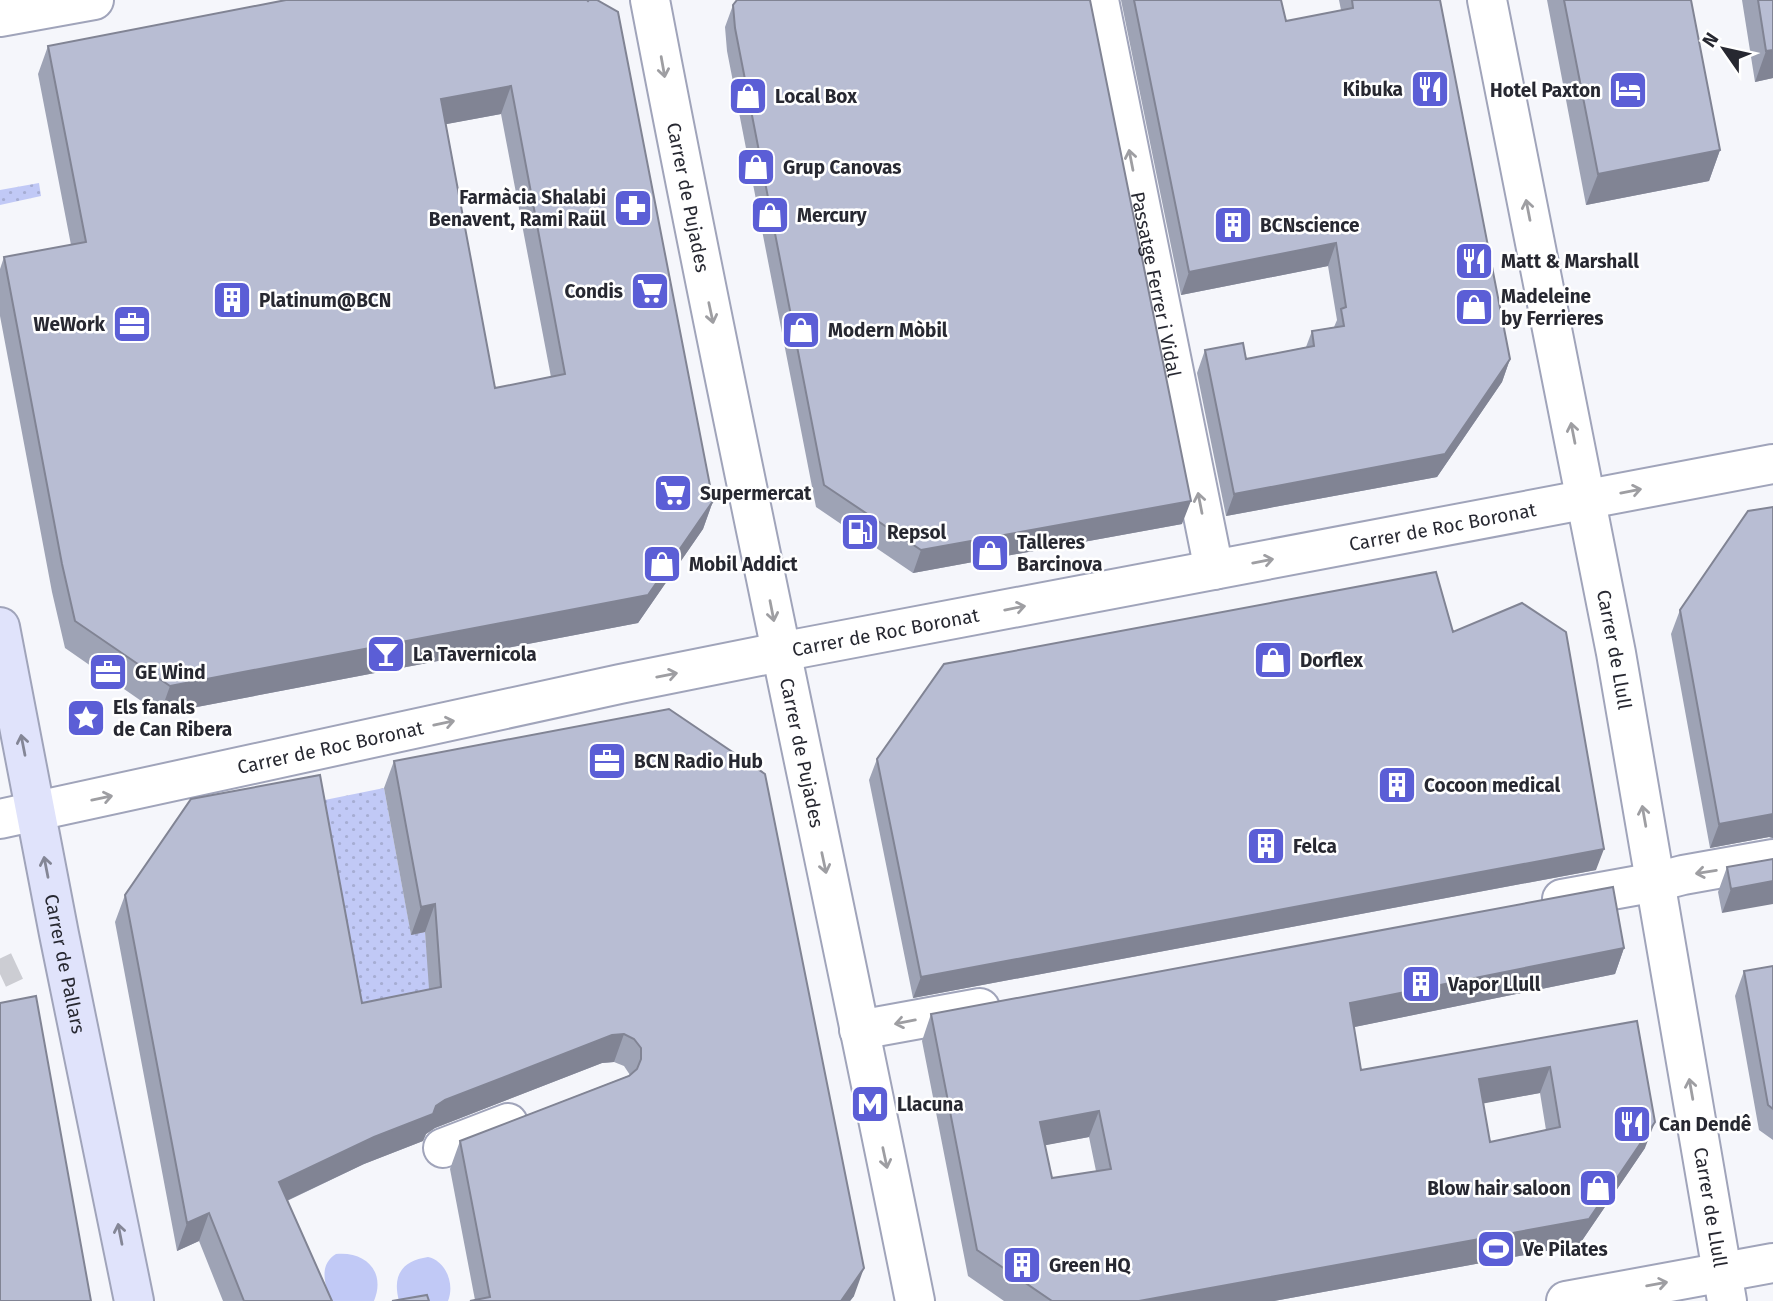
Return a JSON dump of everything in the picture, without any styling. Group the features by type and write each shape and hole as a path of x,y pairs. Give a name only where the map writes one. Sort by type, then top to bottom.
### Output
{"main road":[{"name":"Carrer de Pallars","path":"0,627 18,816 134,1301"}],"street":[{"path":"0,18 94,0"},
{"name":"Carrer de Pujades","path":"650,0 780,652 915,1301"},
{"name":"Passatge Ferrer i Vidal","path":"1099,0 1214,570"},
{"name":"Carrer de Llull","path":"1487,0 1586,500 1656,882 1724,1287"},
{"name":"Carrer de Roc Boronat","path":"18,816 620,684 1773,464"},
{"path":"1534,905 1656,882 1683,874 1773,859"},
{"path":"859,1030 1014,1002"},
{"path":"443,1148 534,1113"},
{"path":"1566,1301 1724,1287 1773,1263"}],"shaded area":[{"path":"39,183 41,196 0,205 0,190"},
{"path":"384,788 411,934 425,932 433,1014 352,1030 310,803"},
{"path":"336,1254 356,1256 371,1266 377,1281 374,1301 331,1301 324,1276 327,1264"},
{"path":"428,1257 440,1263 447,1274 450,1288 448,1301 399,1301 397,1284 401,1271 412,1262"}],"building":[{"path":"286,0 597,0 618,12 713,501 648,595 170,686 75,621 4,257 86,242 48,46","holes":["511,86 565,374 495,388 441,99"]},
{"path":"737,0 1090,0 1191,501 921,550 824,485 735,28 733,5"},
{"path":"1134,0 1281,0 1286,21 1353,8 1352,0 1440,0 1510,359 1445,454 1234,494 1205,350 1243,343 1246,359 1314,346 1312,331 1344,326 1341,309 1346,307 1336,243 1189,272"},
{"name":"Hotel Paxton","path":"1564,0 1691,0 1720,150 1598,174"},
{"path":"1758,0 1773,0 1773,50 1766,51"},
{"path":"1773,507 1773,814 1719,824 1680,610 1748,511"},
{"path":"1436,572 1453,632 1522,603 1566,632 1604,849 921,977 877,759 944,664"},
{"path":"669,709 765,774 864,1268 841,1301 470,1301 490,1297 460,1141 629,1076 637,1069 641,1048 634,1039 624,1034 612,1035 445,1100 436,1106 433,1114 374,1137 279,1182 332,1301 244,1301 209,1213 187,1223 125,895 191,799 320,775 362,1003 441,987 435,904 421,907 394,761"},
{"path":"1773,859 1773,881 1731,889 1727,867"},
{"path":"1613,887 1624,948 1350,1003 1361,1070 1637,1021 1655,1122 1589,1219 1139,1301 1052,1301 977,1250 931,1014","holes":["1550,1067 1560,1127 1490,1142 1479,1079","1099,1111 1111,1169 1052,1178 1040,1122"]},
{"path":"1773,966 1773,1109 1768,1105 1744,971"},
{"path":"36,996 91,1301 0,1301 0,1003"},
{"path":"427,1295 429,1301 392,1301"}],"tunnel":[{"path":"0,974 17,966"}],"place":[{"name":"Kibuka","path":"1430,89"},
{"name":"Hotel Paxton","path":"1628,90"},
{"name":"Local Box","path":"748,96"},
{"name":"Grup Canovas","path":"756,167"},
{"name":"Farmàcia Shalabi Benavent, Rami Raül","path":"633,208"},
{"name":"Mercury","path":"770,215"},
{"name":"BCNscience","path":"1233,225"},
{"name":"Matt & Marshall","path":"1474,261"},
{"name":"Condis","path":"650,291"},
{"name":"Platinum@BCN","path":"232,300"},
{"name":"Madeleine by Ferrieres","path":"1474,307"},
{"name":"WeWork","path":"132,324"},
{"name":"Modern Mòbil","path":"801,330"},
{"name":"Supermercat","path":"673,493"},
{"name":"Repsol","path":"860,532"},
{"name":"Talleres Barcinova","path":"990,553"},
{"name":"Mobil Addict","path":"662,564"},
{"name":"La Tavernicola","path":"386,654"},
{"name":"Dorflex","path":"1273,660"},
{"name":"GE Wind","path":"108,672"},
{"name":"Els fanals de Can Ribera","path":"86,718"},
{"name":"BCN Radio Hub","path":"607,761"},
{"name":"Cocoon medical","path":"1397,785"},
{"name":"Felca","path":"1266,846"},
{"name":"Vapor Llull","path":"1421,984"},
{"name":"Llacuna","path":"870,1104"},
{"name":"Can Dendê","path":"1632,1124"},
{"name":"Blow hair saloon","path":"1598,1188"},
{"name":"Ve Pilates","path":"1496,1249"},
{"name":"Green HQ","path":"1022,1265"}]}
